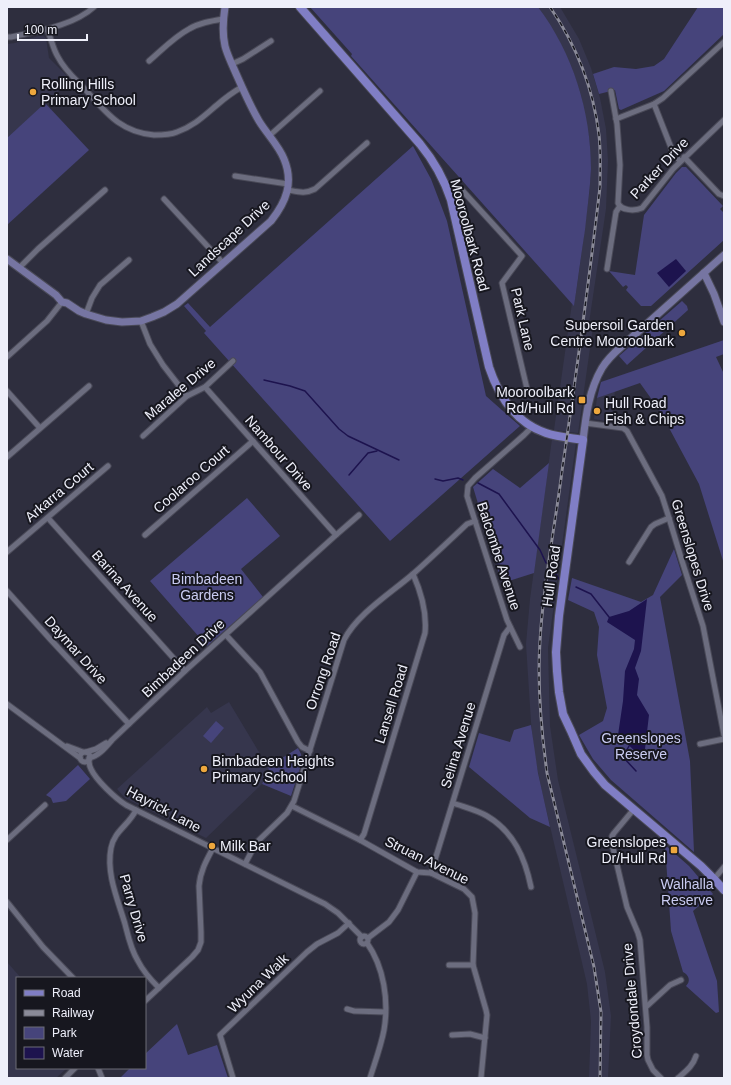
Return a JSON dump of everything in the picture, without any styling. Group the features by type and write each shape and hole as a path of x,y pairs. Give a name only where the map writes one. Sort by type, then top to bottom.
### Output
{"main road":[{"name":"Mooroolbark Road","path":"300,7 429,155 437,168 447,190 456,220 493,379 504,400 519,417 532,426 550,434 583,440"},
{"name":"Hull Road","path":"583,440 559,616 556,652 559,692 563,714 581,754 605,785 695,861 724,890"}],"street":[{"path":"7,37 47,29 78,19 94,7"},
{"path":"225,7 223,32 226,47 232,64 254,112 284,160 288,172 288,187"},
{"path":"149,61 190,28 223,19"},
{"path":"47,29 57,57 64,67 106,113 129,130 144,134 161,135 176,132 189,127 200,120 242,87"},
{"path":"232,64 243,60 272,40"},
{"path":"616,118 654,104 668,95 724,42"},
{"path":"269,136 320,91"},
{"name":"Parker Drive","path":"611,91 616,118 620,165 618,202 622,208 635,210 642,208 682,159 724,120"},
{"path":"654,104 674,155 682,159 719,194 724,196"},
{"path":"235,176 288,187 302,193 308,192 315,189 367,143"},
{"name":"Landscape Drive","path":"7,259 56,295 62,302 67,303 79,311 106,320 122,322 141,321 164,312 177,304 271,221 279,211 285,199 288,187"},
{"name":"Park Lane","path":"447,190 456,188 462,190 522,256 502,283 528,393"},
{"path":"19,268 104,190"},
{"path":"164,199 223,263"},
{"path":"607,269 616,212 620,206"},
{"name":"Hull Road","path":"583,440 590,396 594,383 603,366 621,346 724,255"},
{"path":"86,314 92,298 100,285 129,260"},
{"path":"704,274 714,294 724,322"},
{"path":"7,357 47,321 62,302"},
{"path":"141,321 150,344 163,365 187,396"},
{"name":"Maralee Drive","path":"143,436 187,396 205,387 233,361"},
{"path":"7,457 89,386"},
{"name":"Nambour Drive","path":"205,387 336,535"},
{"path":"7,391 40,428"},
{"name":"Greenslopes Drive","path":"585,423 623,428 662,496 702,626 724,735"},
{"name":"Balcombe Avenue","path":"521,648 510,627 467,496 468,486 475,478 524,435 532,426"},
{"name":"Coolaroo Court","path":"145,535 253,441"},
{"name":"Arkarra Court","path":"7,552 108,466"},
{"name":"Bimbadeen Drive","path":"89,759 96,756 185,671 359,515"},
{"name":"Barina Avenue","path":"48,518 185,671"},
{"path":"629,562 651,527 654,524 669,518"},
{"name":"Orrong Road","path":"245,864 256,843 287,813 292,806 344,640 348,633 359,619 413,574 467,524 475,521"},
{"name":"Lansell Road","path":"360,840 364,834 425,633 426,623 423,603 413,574"},
{"name":"Daymar Drive","path":"7,591 129,724"},
{"name":"Selina Avenue","path":"431,873 504,635 510,627"},
{"path":"226,635 260,672 298,742 302,747 310,751"},
{"name":"Hayrick Lane","path":"7,704 81,759 88,770 96,776 119,800 136,810 312,898 338,913 365,939 375,958 385,994 385,1012 382,1037 370,1078"},
{"path":"700,744 724,739"},
{"name":"Bimbadeen Drive","path":"85,752 99,748 112,740"},
{"name":"Hayrick Lane","path":"64,745 85,752"},
{"path":"85,752 90,755 89,759 86,761 81,759 81,754 85,752"},
{"name":"Hayrick Lane","path":"89,759 90,766 96,776"},
{"path":"453,803 475,810 487,816 499,824 507,832 518,847 524,859 532,887"},
{"path":"7,840 45,805"},
{"name":"Struan Avenue","path":"292,806 360,840 418,872 431,873 464,889 472,897 475,913 473,965 486,1010 487,1020 480,1078"},
{"name":"Croydondale Drive","path":"634,809 614,832 612,840 627,907 640,940 646,1007 646,1055 653,1070 661,1078"},
{"name":"Parry Drive","path":"136,810 132,817 122,826 114,840 111,848 111,869 113,884 132,948 145,973 158,988"},
{"path":"146,1000 192,956 199,946 201,932 199,880 203,867 213,848"},
{"path":"714,879 724,867"},
{"path":"365,939 389,922 398,910 418,872"},
{"path":"7,902 43,947 73,977"},
{"name":"Wyuna Walk","path":"233,1078 220,1035 307,952 317,944 338,933 349,923"},
{"path":"449,965 473,965"},
{"path":"646,1007 670,985 681,980"},
{"path":"347,1009 354,1012 385,1012"},
{"path":"452,1035 470,1034 485,1038"},
{"path":"678,1078 695,1062 696,1056"},
{"path":"65,1078 74,1069"}],"shaded area":[{"path":"538,7 560,7 579,39 591,68 600,98 606,129 608,161 606,209 589,323 593,327 578,433 554,430 572,303 574,305 579,272 589,195 591,169 589,138 581,95 572,69 557,37"},
{"name":"Rolling Hills Primary School","path":"42,35 46,38 49,58 71,80 7,138 7,44"},
{"path":"615,391 611,422 594,419 597,398"},
{"path":"552,439 576,442 548,648 550,726 558,780 605,972 611,1016 608,1078 589,1078 591,1021 587,984 542,792 534,752 531,722 526,644 530,599"},
{"name":"Bimbadeen Heights Primary School","path":"229,702 269,771 262,784 206,838 125,798 117,789 207,707 211,713"},
{"path":"7,962 20,977 16,977 16,1069 66,1069 56,1078 7,1078"}],"green space":[{"path":"310,7 538,7 561,44 570,63 578,84 588,126 591,177 574,306 351,56 352,54"},
{"path":"698,7 724,7 724,34 664,91 621,110 619,109 615,90 599,94 593,74 614,67 636,69 654,66 664,59"},
{"path":"45,103 89,150 7,225 7,138"},
{"path":"413,146 431,179 447,221 486,396 520,426 390,541 204,333 206,331 184,306 188,303 210,327"},
{"path":"682,167 686,167 723,206 720,209 724,213 724,240 651,306 641,306 626,290 628,287 626,285 623,287 609,271 635,275 644,215"},
{"path":"682,301 687,306 688,310 627,365 619,356"},
{"path":"724,340 724,354 716,357 724,374 724,564 699,484 660,411 640,383 597,398 601,382"},
{"path":"549,463 534,573 502,583 473,487 493,469 520,488"},
{"name":"Bimbadeen Gardens","path":"247,498 280,536 241,569 263,597 207,646 150,581"},
{"name":"Greenslopes Reserve","path":"674,549 682,575 660,597 690,761 694,852 611,780 593,759 579,735 603,721 607,708 597,655 599,627 594,612 568,600 572,578 641,602 653,595"},
{"path":"216,721 224,728 211,743 203,736"},
{"path":"531,725 538,773 550,827 530,818 469,767 479,733 510,742 514,730"},
{"path":"298,748 301,754 302,762 291,796 262,784 269,771 268,767"},
{"path":"78,765 90,779 66,801 53,803 51,798 46,795"},
{"name":"Walhalla Reserve","path":"665,845 689,866 713,894 693,911 717,981 719,1012 716,1013 686,986 689,978 683,972 671,931"},
{"path":"177,1024 188,1055 217,1045 228,1078 120,1078 129,1069 146,1069 146,1053"}],"water":[{"path":"676,259 686,271 669,287 657,273"},
{"path":"647,599 641,651 635,668 639,679 637,695 649,715 645,749 637,753 618,735 623,701 625,671 634,649 635,640 607,622 609,617 629,611"}],"waterway":[{"path":"264,380 305,391 339,429 348,436 399,460"},
{"path":"349,475 368,453 377,451"},
{"path":"435,479 443,481 458,478 463,480"},
{"path":"478,483 499,494 540,550 546,563"},
{"path":"554,567 555,573 559,579"},
{"path":"576,587 591,594 609,617"},
{"path":"629,746 623,757 636,771"}],"railway":[{"path":"550,7 576,52 588,84 593,100 600,148 600,187 577,364 546,577 540,641 539,674 541,724 547,773 594,967 601,1012 600,1078"}],"place":[{"name":"Rolling Hills Primary School","path":"33,92"},
{"name":"Supersoil Garden Centre Mooroolbark","path":"682,333"},
{"name":"Mooroolbark Rd/Hull Rd","path":"582,400"},
{"name":"Hull Road Fish & Chips","path":"597,411"},
{"name":"Bimbadeen Heights Primary School","path":"204,769"},
{"name":"Milk Bar","path":"212,846"},
{"name":"Greenslopes Dr/Hull Rd","path":"674,850"}]}
